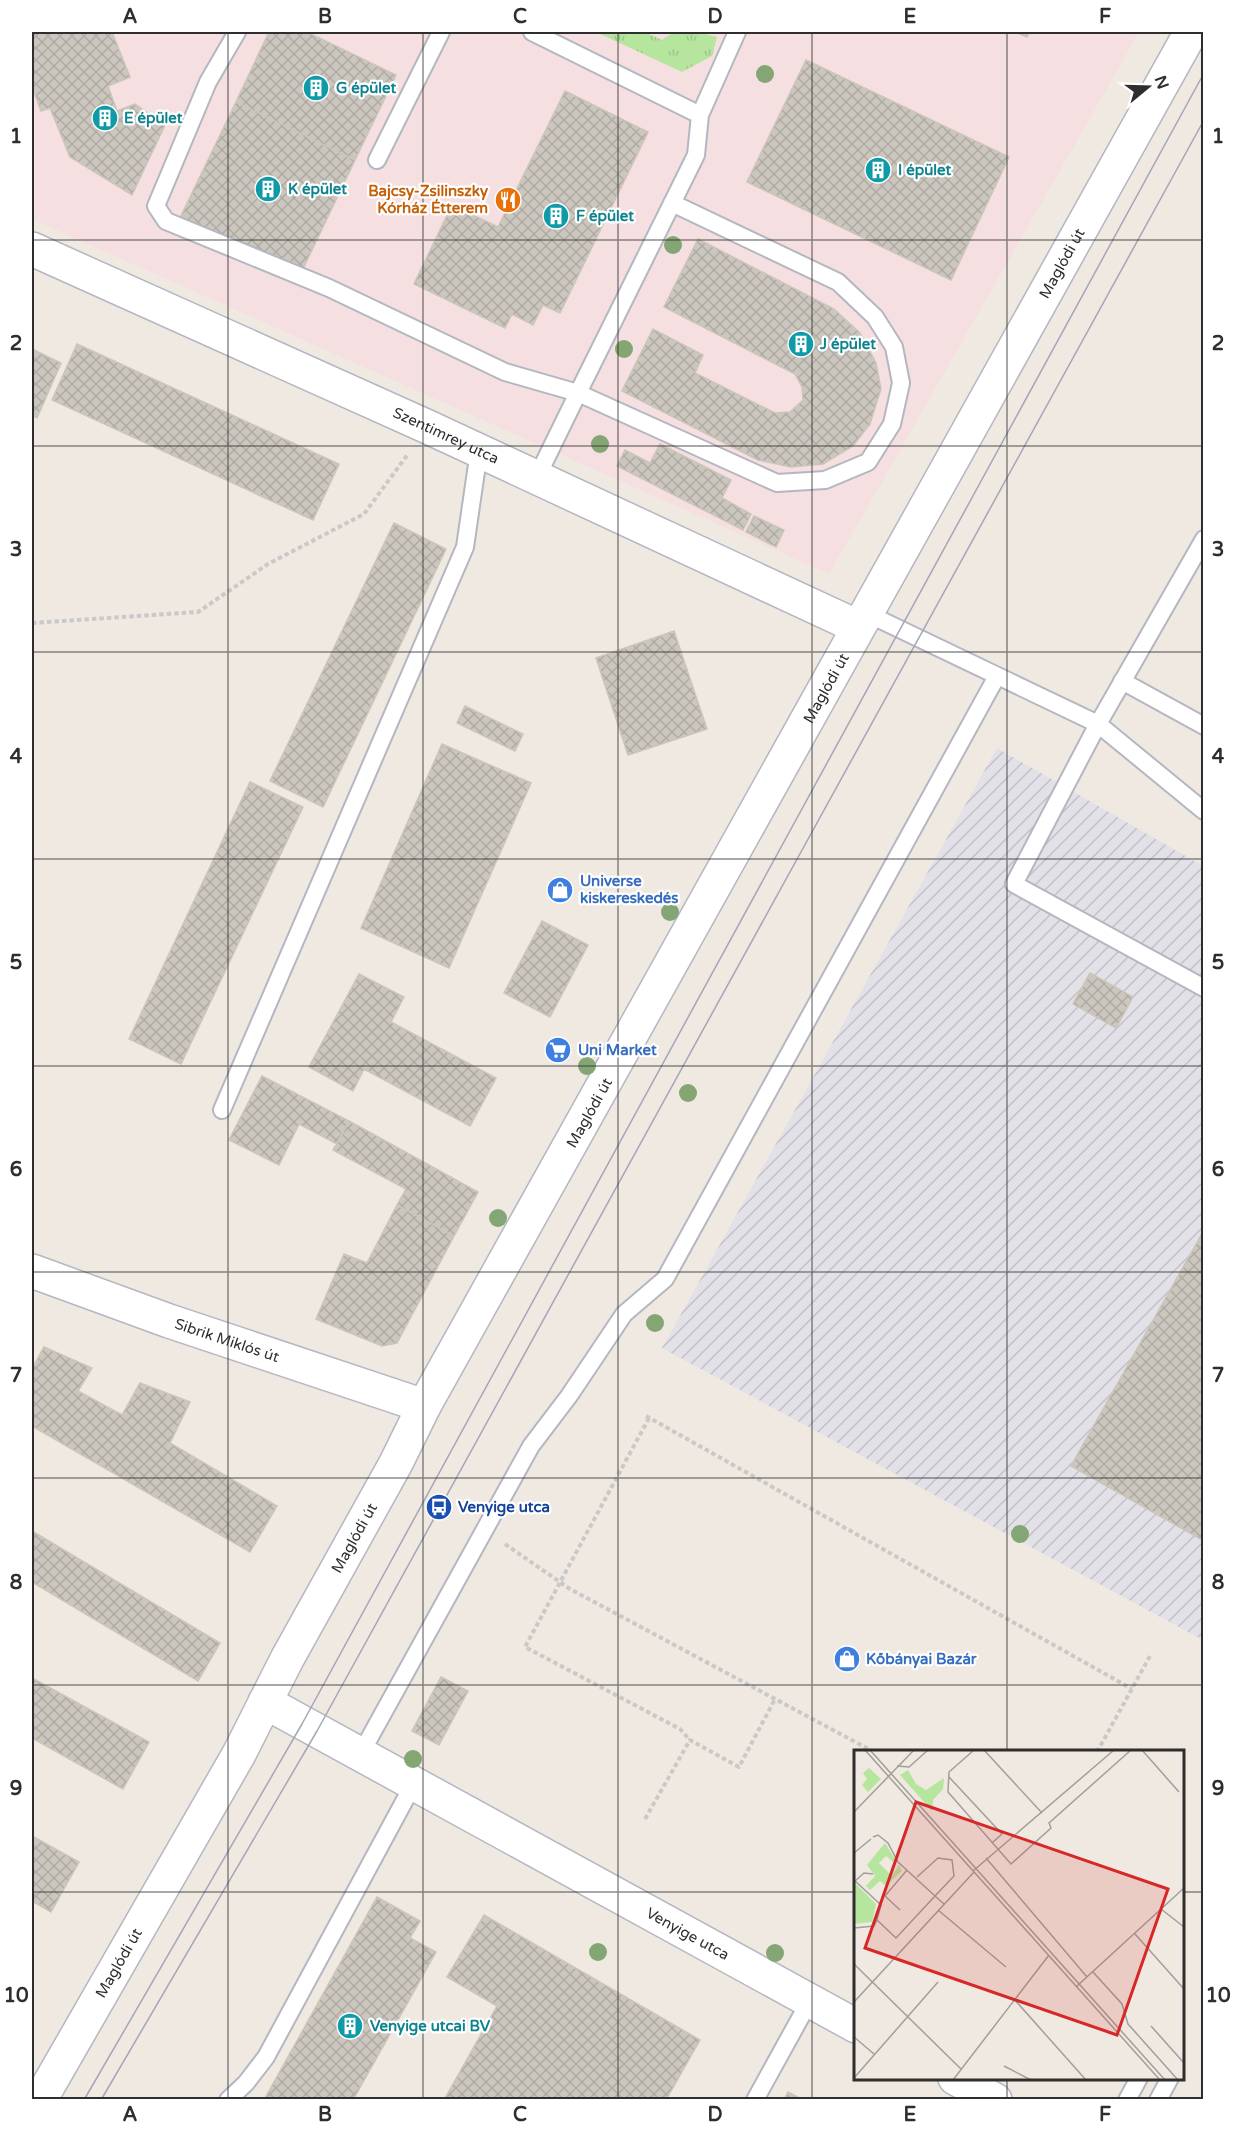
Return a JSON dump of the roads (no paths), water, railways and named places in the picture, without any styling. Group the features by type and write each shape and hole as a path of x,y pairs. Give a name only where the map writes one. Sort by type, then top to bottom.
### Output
{"street":[{"name":"Maglódi út","path":"40,2100 239,1754 265,1702 396,1463 424,1406 620,1061 862,620 1191,32"},
{"name":"Szentimrey utca","path":"32,249 537,477 862,620"},
{"name":"Sibrik Miklós út","path":"32,1271 180,1325 424,1406"},
{"name":"Venyige utca","path":"265,1702 854,2025"},
{"path":"957,2080 995,2100"}],"lane":[{"path":"237,32 208,82 156,206 166,220 329,288 505,372 578,393 777,483 825,480 868,462 892,424 902,383 894,347 875,317 838,282 672,203"},
{"path":"377,160 441,32"},
{"path":"532,32 700,115"},
{"path":"537,477 696,155 700,115 737,32"},
{"path":"222,1110 465,547 479,451"},
{"path":"1203,539 1098,724 1014,884 1203,987"},
{"path":"862,620 997,676 1098,724 1203,811"},
{"path":"360,1755 531,1446 569,1396 624,1314 665,1279 997,676"},
{"path":"1122,681 1203,726"},
{"path":"228,2100 246,2083 266,2057 413,1785"},
{"path":"755,2100 809,2002"},
{"path":"1127,2100 1138,2080"},
{"path":"1158,2100 1169,2080"}],"tram line":[{"path":"84,2100 302,1724 1204,73"},
{"path":"101,2100 317,1731 1204,120"}],"place":[{"name":"G épület","path":"316,88"},
{"name":"E épület","path":"105,118"},
{"name":"I épület","path":"878,170"},
{"name":"K épület","path":"268,189"},
{"name":"Bajcsy-Zsilinszky Kórház Étterem","path":"508,200"},
{"name":"F épület","path":"556,216"},
{"name":"J épület","path":"801,344"},
{"name":"Universe kiskereskedés","path":"560,890"},
{"name":"Uni Market","path":"558,1050"},
{"name":"Venyige utca","path":"439,1507"},
{"name":"Kőbányai Bazár","path":"847,1659"},
{"name":"Venyige utcai BV","path":"350,2026"}]}
